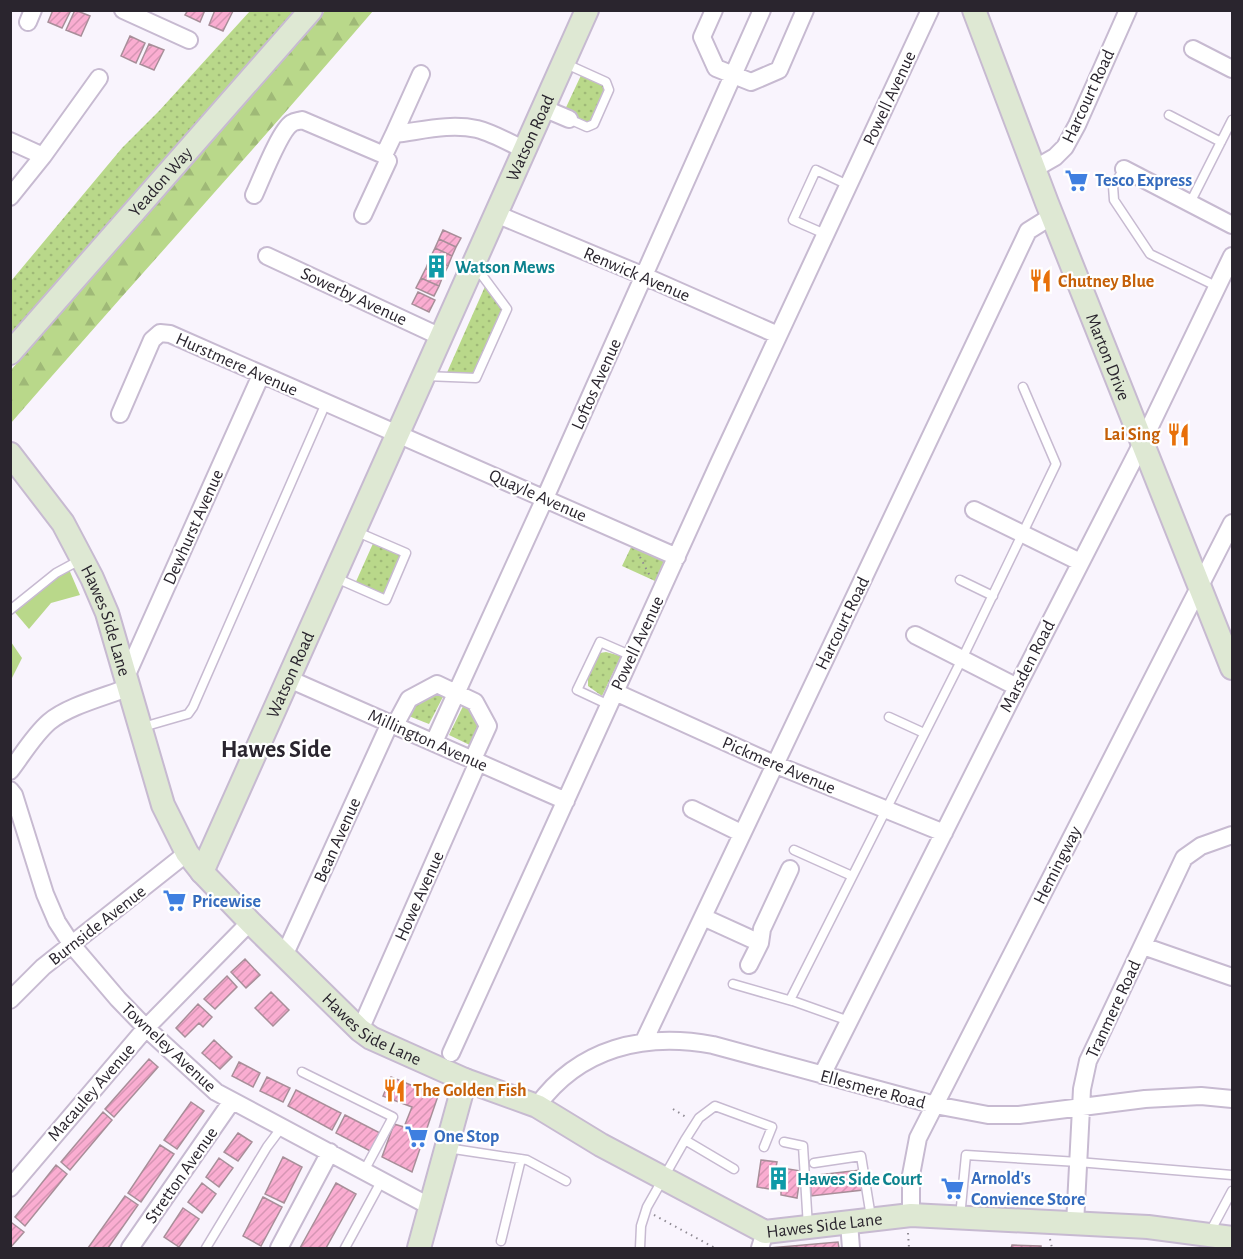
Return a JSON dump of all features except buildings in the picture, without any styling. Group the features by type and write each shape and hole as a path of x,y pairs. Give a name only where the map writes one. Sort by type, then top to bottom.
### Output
{"street":[{"path":"123,10 189,40"},
{"name":"Yeadon Way","path":"10,353 311,10"},
{"name":"Watson Road","path":"202,872 335,578 365,535 398,434 543,108 572,67 587,10"},
{"path":"714,10 702,37 716,68 751,82 779,70 805,10"},
{"name":"Loftos Avenue","path":"434,742 762,10"},
{"name":"Powell Avenue","path":"451,1053 778,335 930,10"},
{"name":"Marton Drive","path":"974,10 1052,216 1233,668"},
{"name":"Harcourt Road","path":"1034,169 1055,157 1065,147 1128,10"},
{"path":"1193,49 1233,69"},
{"path":"384,155 421,74"},
{"path":"10,197 44,156 99,78"},
{"path":"543,108 569,119"},
{"path":"254,195 285,130 292,123 302,120 384,155 388,161 363,215"},
{"path":"394,134 452,127 469,128 480,130 525,150"},
{"path":"10,141 44,156"},
{"path":"1124,169 1233,225"},
{"name":"Renwick Avenue","path":"496,214 778,335"},
{"name":"Harcourt Road","path":"644,1041 1028,231 1052,216"},
{"name":"Sowerby Avenue","path":"267,256 441,337"},
{"name":"Marsden Road","path":"822,1076 1142,443 1233,256"},
{"name":"Hurstmere Avenue","path":"120,414 152,340 160,333 170,334 398,434"},
{"name":"Dewhurst Avenue","path":"126,683 261,375"},
{"name":"Quayle Avenue","path":"398,434 677,557"},
{"name":"Hawes Side Lane","path":"10,454 63,523 83,558 107,613 163,805 187,853 250,922 360,1030 371,1038 465,1080 537,1106 601,1145 663,1178 762,1240 808,1227 911,1215 1148,1227 1233,1238"},
{"path":"974,510 1080,562"},
{"name":"Hemingway","path":"911,1215 911,1175 918,1138 1233,523"},
{"path":"915,636 1017,687"},
{"name":"Millington Avenue","path":"289,679 566,801"},
{"path":"10,771 38,733 50,721 126,683"},
{"path":"393,724 409,699 437,684 476,702 488,726 475,760"},
{"name":"Pickmere Avenue","path":"612,699 944,833"},
{"name":"Bean Avenue","path":"284,956 393,724"},
{"name":"Howe Avenue","path":"360,1030 475,760"},
{"name":"Towneley Avenue","path":"10,790 14,795 45,894 57,922 72,945 146,1028 216,1092 430,1207"},
{"path":"692,809 741,833"},
{"name":"Tranmere Road","path":"1075,1224 1084,1075 1088,1061 1184,858 1201,846 1233,835"},
{"name":"Burnside Avenue","path":"10,1000 43,968 187,853"},
{"path":"749,965 760,943 762,929 790,869"},
{"path":"703,917 760,943"},
{"name":"Macauley Avenue","path":"10,1188 146,1028 250,922"},
{"path":"1143,946 1233,977"},
{"name":"Ellesmere Road","path":"537,1106 563,1076 579,1065 619,1048 644,1041 666,1039 712,1045 935,1105 988,1115 1029,1114 1082,1105 1175,1097 1233,1099"},
{"path":"419,1248 465,1080"},
{"name":"Stretton Avenue","path":"137,1246 232,1101"},
{"path":"279,1248 330,1152"},
{"path":"851,1248 860,1222"}],"lane":[{"name":"Watson Road","path":"569,119 587,127 594,124 609,90 606,82 572,67"},
{"path":"1169,115 1221,142"},
{"path":"1190,203 1233,120"},
{"path":"1124,169 1113,186 1114,200 1150,254 1218,287"},
{"path":"825,234 793,220 816,170 848,185"},
{"path":"424,376 476,378 507,309 474,264"},
{"path":"792,1001 789,1000 962,659 1056,464 1023,387"},
{"path":"140,728 188,714 193,707 326,403"},
{"path":"335,578 386,600 406,553 365,535"},
{"path":"10,610 56,573 83,558"},
{"path":"960,580 993,596"},
{"path":"612,699 577,690 600,642 632,656"},
{"path":"889,717 924,733"},
{"path":"794,850 852,876"},
{"path":"733,984 792,1001 849,1022"},
{"path":"302,1072 393,1117 364,1171"},
{"path":"640,1248 641,1226 646,1211 699,1118 715,1106 772,1127 764,1147"},
{"path":"207,1248 282,1127"},
{"path":"685,1140 734,1169"},
{"path":"784,1142 803,1146 808,1227"},
{"path":"447,1148 527,1160 566,1181"},
{"path":"959,1217 966,1155 1233,1175"},
{"path":"814,1163 861,1156 860,1222"},
{"path":"501,1241 521,1159"},
{"path":"345,1248 382,1180"},
{"path":"1209,1234 1233,1191"}],"path":[{"path":"629,536 660,595"},
{"path":"672,1109 687,1118"},
{"path":"646,1211 715,1248"}],"green space":[{"path":"250,11 300,11 11,339 11,281 122,148"},
{"path":"325,11 373,11 11,423 11,370"},
{"path":"583,71 606,82 609,90 594,124 562,116"},
{"path":"487,282 507,309 476,378 445,377"},
{"path":"375,539 406,553 386,600 354,586"},
{"path":"633,543 666,557 655,581 622,566"},
{"path":"68,567 80,595 51,603 29,629 12,609"},
{"path":"10,643 22,658 11,680"},
{"path":"606,652 621,656 602,696 588,686 588,678 600,653"},
{"path":"447,689 429,724 401,713 409,699"},
{"path":"467,698 488,726 478,749 449,735"}],"place":[{"name":"Tesco Express","path":"1077,180"},
{"name":"Watson Mews","path":"437,267"},
{"name":"Chutney Blue","path":"1040,281"},
{"name":"Lai Sing","path":"1178,434"},
{"name":"Pricewise","path":"174,901"},
{"name":"The Golden Fish","path":"395,1090"},
{"name":"One Stop","path":"416,1136"},
{"name":"Hawes Side Court","path":"779,1179"},
{"name":"Arnold's Convience Store","path":"953,1188"}],"district":[{"name":"Hawes Side","path":"276,749"}]}
